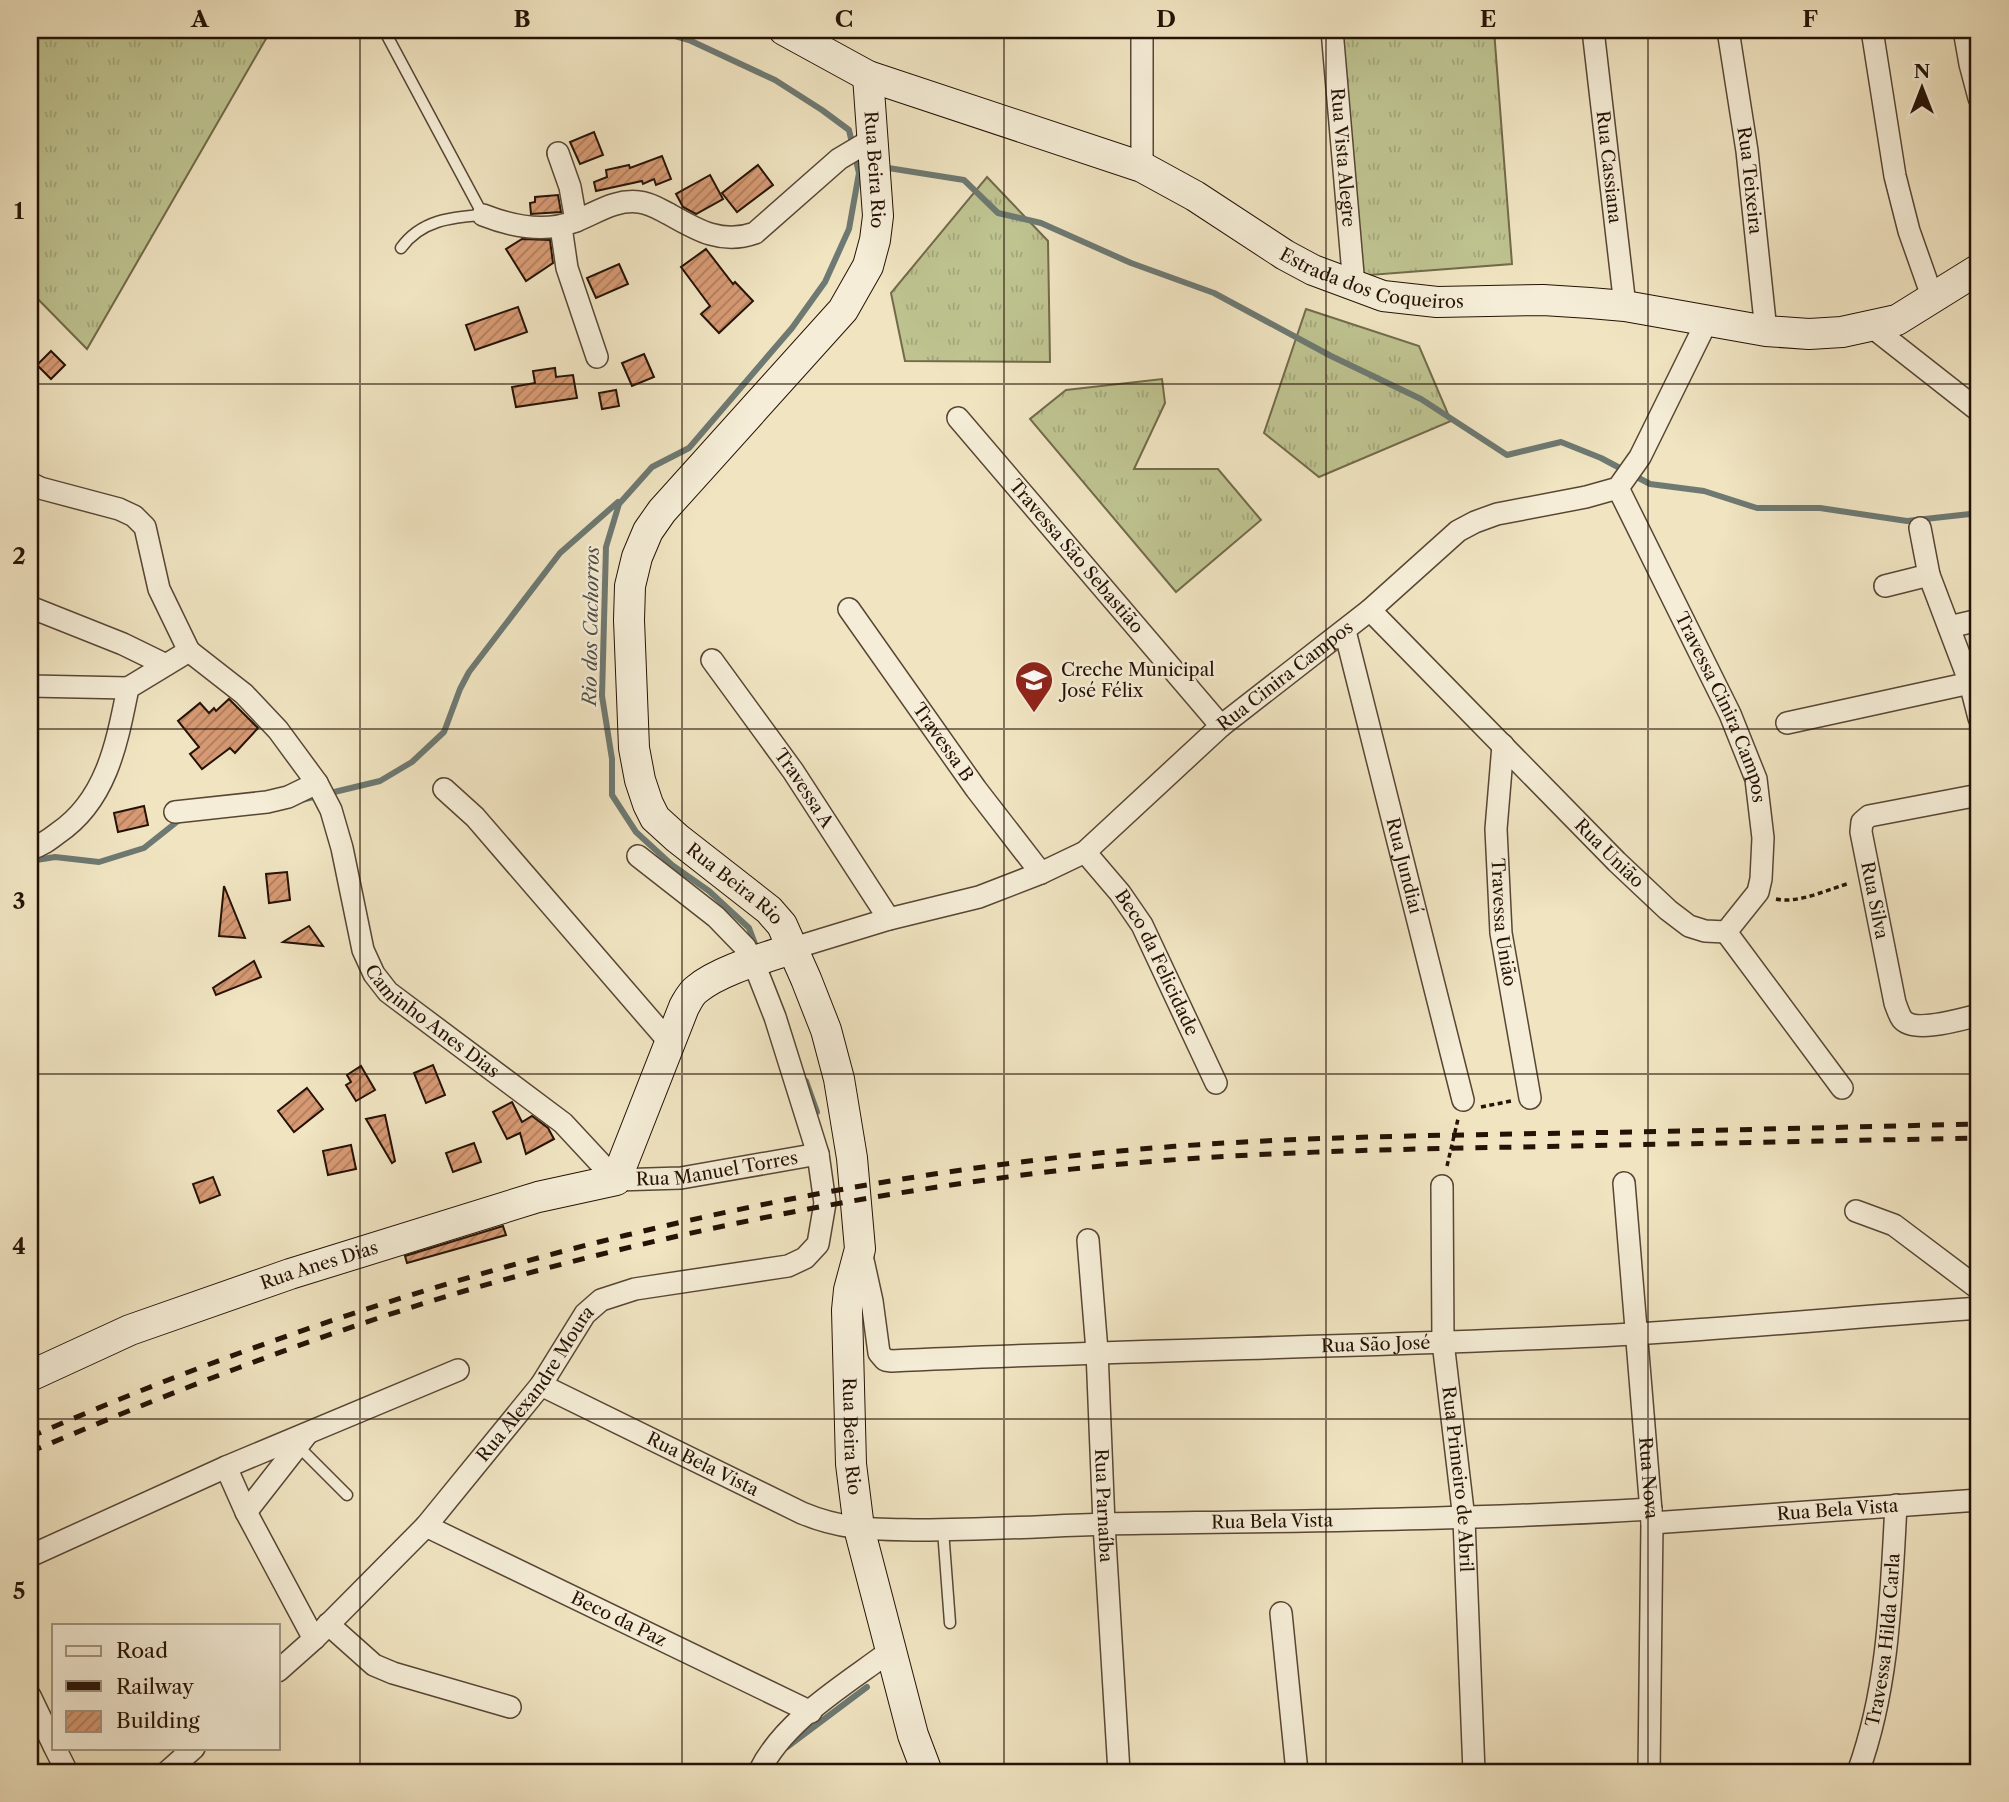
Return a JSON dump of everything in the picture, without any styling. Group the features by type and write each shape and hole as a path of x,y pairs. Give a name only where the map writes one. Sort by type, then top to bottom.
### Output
{"street":[{"name":"Estrada dos Coqueiros","path":"785,30 868,76 1143,167 1195,196 1312,270 1383,296 1410,300 1543,300 1625,306 1766,331 1809,334 1842,332 1897,320 1979,269"},
{"path":"1142,30 1143,167"},
{"name":"Rua Vista Alegre","path":"1332,30 1354,286"},
{"name":"Rua Cassiana","path":"1593,30 1625,306"},
{"name":"Rua Teixeira","path":"1728,30 1747,150 1766,331"},
{"path":"1872,30 1895,176 1909,231 1933,299"},
{"path":"1964,30 1979,98"},
{"name":"Rua Beira Rio","path":"868,76 870,152 878,215 875,240 867,266 843,310 662,511 648,531 637,557 630,586 629,620 634,748 648,804 655,818 677,838 769,910 782,925 773,955 826,1030 839,1079 852,1158 860,1249 849,1290 847,1310 851,1464 890,1651 913,1735 927,1772"},
{"path":"483,215 506,224 525,227 568,224 612,205 639,202 651,204 710,235 729,239 742,238 755,233 839,159 870,152"},
{"path":"558,153 570,187 567,268 597,356"},
{"path":"1621,484 1640,457 1707,321"},
{"path":"1871,327 1979,411"},
{"name":"Travessa São Sebastião","path":"958,418 1221,726"},
{"path":"30,483 119,509 134,516 145,527 159,589 189,651 244,694 278,730 318,785 267,802 175,812"},
{"name":"Rua Cinira Campos","path":"773,955 889,919 979,897 1041,873 1085,852 1221,726 1345,631 1442,543 1475,522 1497,514 1586,497 1621,484"},
{"name":"Travessa Cinira Campos","path":"1621,484 1730,713 1756,779 1763,838 1758,892"},
{"path":"1920,528 1929,575 1970,683 1979,718"},
{"path":"1885,586 1929,575"},
{"path":"30,607 123,644 164,664"},
{"name":"Travessa B","path":"849,609 976,789 1041,873"},
{"name":"Rua União","path":"1370,610 1668,910 1689,926 1705,931 1726,932"},
{"path":"1950,628 1979,620"},
{"name":"Rua Jundiaí","path":"1345,631 1462,1105"},
{"path":"30,686 128,688 189,651"},
{"name":"Travessa A","path":"712,660 793,771 889,919"},
{"path":"1787,723 1970,683"},
{"path":"30,849 40,846 66,827 83,813 96,795 121,724 128,688"},
{"name":"Travessa União","path":"1503,745 1496,830 1501,933 1530,1098"},
{"name":"Caminho Anes Dias","path":"318,785 331,810 354,899 363,950 374,974 388,992 563,1123 616,1180"},
{"path":"444,789 475,817 671,1044"},
{"name":"Rua Silva","path":"1979,795 1869,816 1862,822 1861,832 1895,1003 1901,1018 1910,1025 1922,1026 1979,1015"},
{"name":"Beco da Felicidade","path":"1085,852 1142,925 1216,1083"},
{"name":"Rua Alexandre Moura","path":"280,1669 321,1632 426,1526 541,1385 585,1314 601,1300 635,1289 788,1266 805,1258 818,1244 825,1203 818,1154 775,1017 773,955 745,947 716,916 638,856"},
{"path":"1758,892 1726,932 1842,1088"},
{"path":"616,1180 684,1007 694,991 704,984 773,955"},
{"name":"Rua Manuel Torres","path":"616,1180 681,1178 818,1154"},
{"name":"Rua Anes Dias","path":"30,1376 130,1330 290,1274 538,1197 616,1180"},
{"name":"Rua Nova","path":"1623,1184 1651,1516 1649,1772"},
{"name":"Rua Primeiro de Abril","path":"1442,1186 1443,1342 1464,1519 1474,1772"},
{"path":"1856,1211 1894,1225 1979,1289"},
{"name":"Rua Parnaíba","path":"1088,1240 1097,1351 1119,1772"},
{"name":"Rua São José","path":"860,1249 873,1301 879,1353 885,1360 1637,1334 1979,1308"},
{"path":"30,1556 226,1467 303,1440 457,1370"},
{"name":"Rua Bela Vista","path":"541,1385 802,1513 828,1524 863,1529 943,1530 1104,1524 1651,1516 1979,1500"},
{"path":"246,1512 303,1440"},
{"path":"226,1467 246,1512 321,1632 393,1674 510,1707"},
{"name":"Travessa Hilda Carla","path":"1858,1772 1871,1732 1887,1642 1896,1505"},
{"name":"Beco da Paz","path":"426,1526 811,1712"},
{"path":"1281,1613 1297,1772"},
{"path":"759,1772 784,1734 890,1651"},
{"path":"30,1696 52,1741"},
{"path":"56,1750 67,1772"},
{"path":"167,1772 192,1750"}],"lane":[{"path":"384,30 483,215 439,220 423,227 401,248"},
{"path":"303,1440 347,1495"},
{"path":"943,1530 950,1623"}],"path":[{"path":"1758,892 1781,900 1870,877"},
{"path":"1442,1186 1462,1105 1530,1098"}],"green space":[{"path":"30,30 271,30 87,349 30,291"},
{"path":"1337,30 1494,30 1512,264 1357,276"},
{"path":"987,177 1048,241 1050,362 905,361 891,293"},
{"path":"1306,309 1419,346 1451,421 1319,477 1264,433"},
{"path":"1162,379 1165,403 1134,469 1218,469 1261,520 1176,592 1030,419 1066,390"}],"building":[{"path":"594,132 603,155 580,164 570,142"},
{"path":"662,156 671,179 656,185 654,179 643,184 642,181 596,191 594,182 607,177 606,170 629,165 630,168"},
{"path":"758,165 773,185 737,212 722,193"},
{"path":"710,175 723,199 696,214 683,207 676,194"},
{"path":"558,195 561,212 531,214 530,203 535,202 535,197"},
{"path":"522,239 550,240 553,263 526,281 506,249"},
{"path":"706,249 733,284 735,282 753,301 719,333 701,314 710,306 681,267"},
{"path":"619,264 628,284 596,298 587,278"},
{"path":"518,307 527,332 475,350 466,325"},
{"path":"51,351 65,365 51,379 37,365"},
{"path":"644,354 654,377 632,386 622,363"},
{"path":"555,368 556,377 573,375 577,398 516,407 512,387 535,383 533,371"},
{"path":"616,390 619,406 602,409 599,393"},
{"path":"229,699 258,728 235,753 230,748 202,769 190,754 199,747 178,721 200,703 209,713 214,708 216,711"},
{"path":"144,806 148,825 118,832 114,813"},
{"path":"287,872 290,900 269,903 266,874"},
{"path":"224,886 245,938 219,936"},
{"path":"309,926 323,946 283,942"},
{"path":"254,961 261,977 216,995 213,988"},
{"path":"433,1065 445,1095 426,1103 414,1073"},
{"path":"361,1066 375,1090 356,1101 346,1085 351,1082 347,1075"},
{"path":"307,1088 323,1109 294,1132 278,1111"},
{"path":"512,1102 522,1122 532,1116 548,1128 554,1139 526,1154 520,1133 507,1139 493,1112"},
{"path":"385,1115 395,1161 392,1163 366,1119"},
{"path":"474,1143 481,1162 453,1172 446,1153"},
{"path":"351,1145 356,1169 328,1175 323,1151"},
{"path":"213,1177 220,1195 200,1203 193,1184"},
{"path":"503,1226 506,1235 407,1263 405,1256"}],"waterway":[{"name":"Rio dos Cachorros","path":"654,30 689,40 775,80 822,110 849,130 859,173 849,229 825,282 792,328 689,448 652,467 619,504 606,547 602,696 612,759 612,795 636,832 672,865 709,891 749,928 757,949"},
{"path":"882,167 964,180 998,213 1041,223 1131,263 1214,293 1331,356 1421,399 1507,455 1561,442 1601,458 1650,484 1704,491 1757,508 1820,508 1907,521 1979,513"},
{"path":"301,800 380,781 412,762 444,732 469,672 560,553 618,502"},
{"path":"30,861 55,857 99,862 144,848 183,817"},
{"name":"Rio dos Cachorros","path":"806,1081 817,1112"},
{"path":"787,1747 867,1687"}],"railway":[{"path":"30,1437 158,1384 288,1336 420,1292 554,1254 688,1221 824,1193 961,1170 1099,1153 1275,1140 1979,1124"},
{"path":"30,1452 243,1366 351,1327 461,1292 676,1237 893,1194 1099,1166 1279,1154 1979,1138"}],"place":[{"name":"Creche Municipal José Félix","path":"1034,714"}]}
